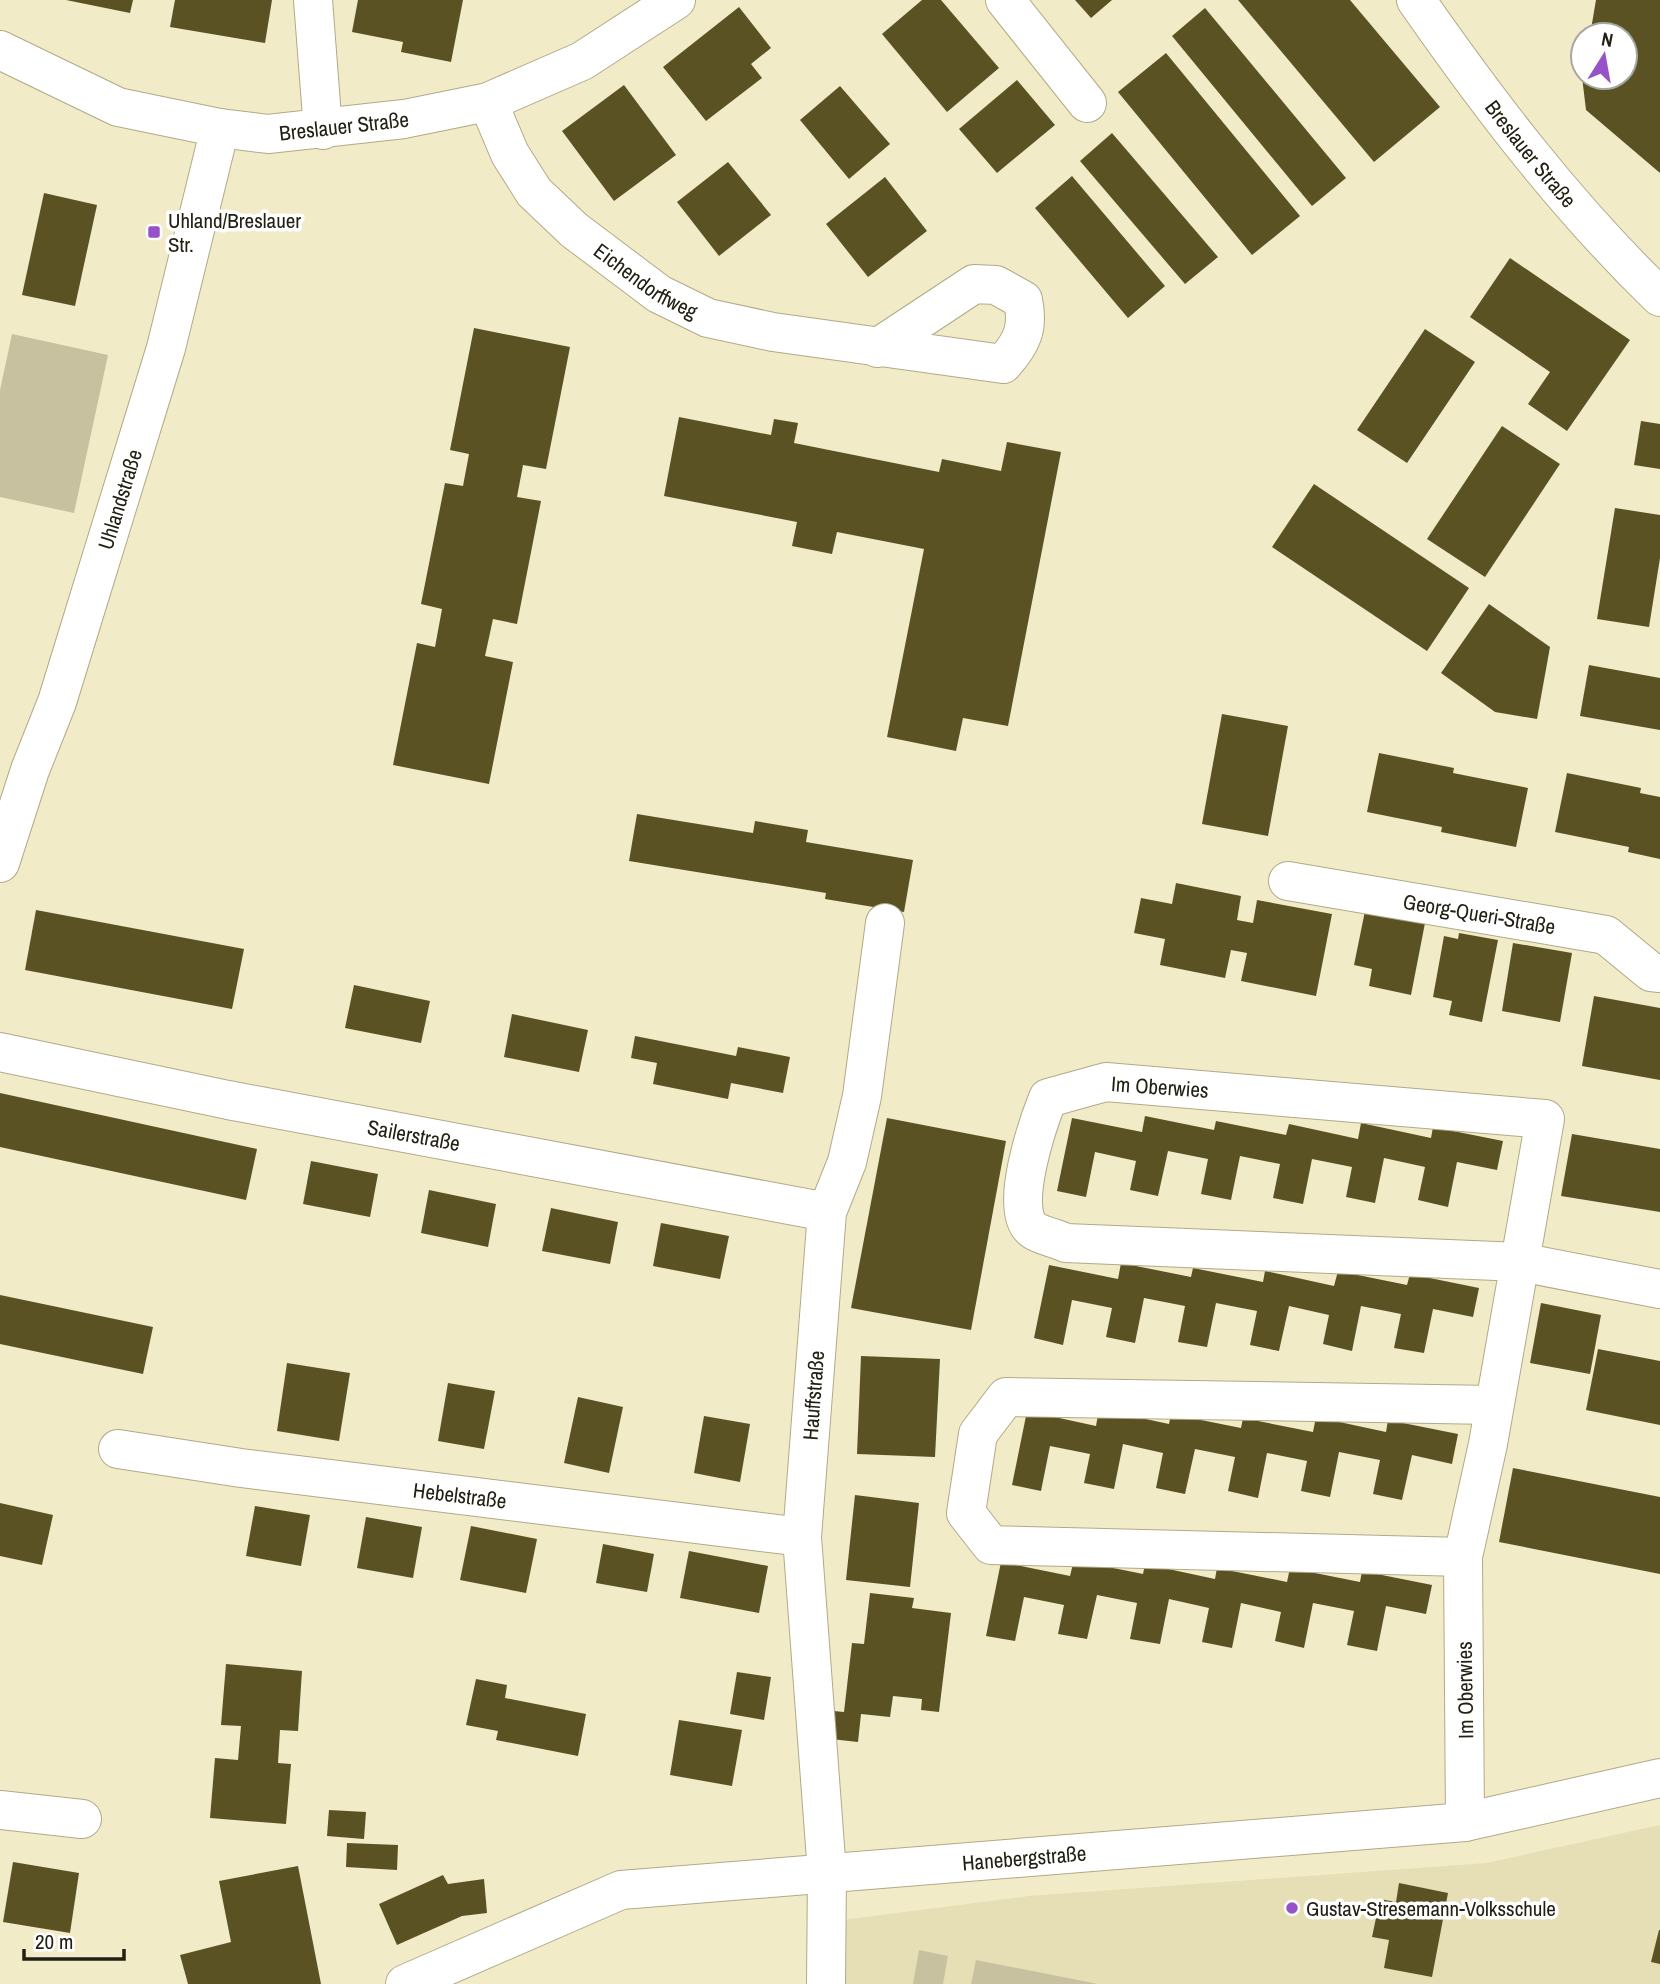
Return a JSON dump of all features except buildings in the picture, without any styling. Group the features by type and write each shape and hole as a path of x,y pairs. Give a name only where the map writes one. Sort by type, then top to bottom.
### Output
{"street":[{"path":"313,0 323,130"},
{"name":"Breslauer Straße","path":"0,50 118,107 220,128 268,134 323,130 404,119 488,102 582,61 676,0"},
{"path":"1005,0 1087,103"},
{"name":"Breslauer Straße","path":"1416,0 1500,118 1600,239 1660,297"},
{"name":"Eichendorffweg","path":"488,102 510,154 534,191 574,230 659,294 708,318 877,348 1003,364 1021,344"},
{"name":"Uhlandstraße","path":"0,863 30,770 57,702 166,348 220,128"},
{"path":"877,348 974,284 996,285 1023,300 1027,319 1021,344 1016,390"},
{"name":"Georg-Queri-Straße","path":"1288,881 1606,935 1651,972 1660,973"},
{"name":"Hauffstraße","path":"826,1984 827,1873 802,1537 827,1212 847,1162 862,1096 885,923"},
{"name":"Sailerstraße","path":"0,1052 228,1100 827,1212"},
{"name":"Im Oberwies","path":"1465,1822 1463,1557 1494,1405 1520,1262 1545,1119 1106,1082 1048,1098 1033,1135 1022,1212 1031,1228 1066,1242 1520,1262 1660,1289"},
{"path":"1463,1557 991,1545 966,1513 978,1434 1006,1397 1494,1405"},
{"name":"Hebelstraße","path":"118,1449 240,1468 802,1537"},
{"name":"Hanebergstraße","path":"405,1984 621,1889 1465,1822 1660,1778"},
{"path":"0,1810 82,1819"}],"shaded area":[{"path":"12,334 108,355 74,513 0,497 0,390"},
{"name":"Gustav-Stresemann-Volksschule","path":"1660,1825 1660,1984 840,1984 842,1920 1029,1896 1487,1863"},
{"path":"919,1950 948,1956 943,1984 913,1984"},
{"path":"976,1960 1098,1984 971,1984"}],"place":[{"name":"Uhland/Breslauer Str.","path":"154,232"},
{"name":"Gustav-Stresemann-Volksschule","path":"1292,1908"}]}
